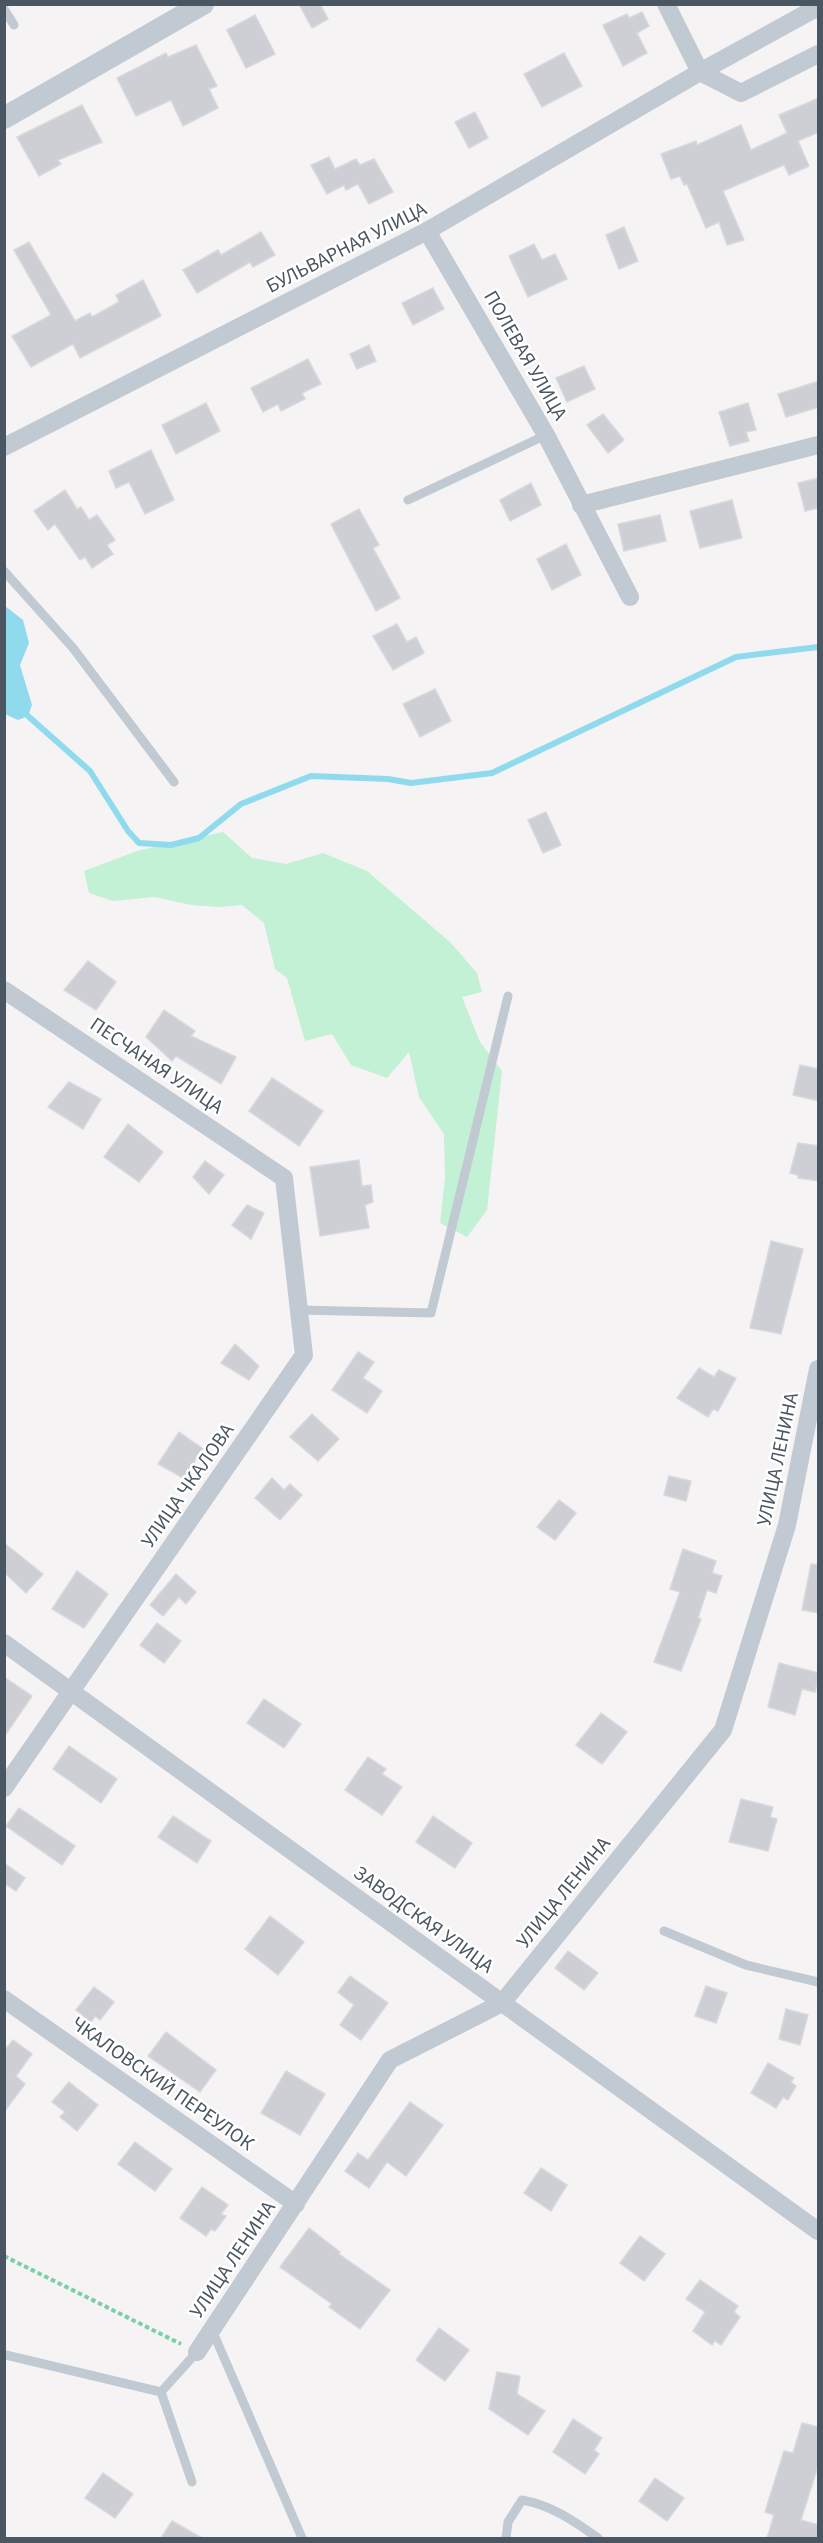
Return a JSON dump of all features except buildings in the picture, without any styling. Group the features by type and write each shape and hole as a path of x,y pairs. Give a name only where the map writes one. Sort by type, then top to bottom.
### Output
{"street":[{"path":"4,118 202,4"},
{"path":"666,4 700,72 741,93 819,54"},
{"name":"БУЛЬВАРНАЯ УЛИЦА","path":"4,447 428,231 700,72 819,7"},
{"name":"ПОЛЕВАЯ УЛИЦА","path":"428,231 546,435 630,597"},
{"path":"581,505 819,445"},
{"name":"ПЕСЧАНАЯ УЛИЦА","path":"4,990 284,1178"},
{"name":"УЛИЦА ЧКАЛОВА","path":"4,1788 304,1356 284,1178"},
{"name":"УЛИЦА ЛЕНИНА","path":"197,2352 390,2060 502,2003 723,1730 787,1525 819,1369"},
{"name":"ЗАВОДСКАЯ УЛИЦА","path":"4,1643 819,2230"},
{"name":"ЧКАЛОВСКИЙ ПЕРЕУЛОК","path":"4,1999 296,2204"}],"lane":[{"path":"4,9 14,25"},
{"path":"408,500 546,435"},
{"path":"4,571 73,648 174,782"},
{"path":"299,1310 431,1313 508,996"},
{"path":"664,1931 746,1965 819,1982"},
{"path":"212,2330 302,2538"},
{"path":"161,2392 197,2352"},
{"path":"6,2355 161,2392"},
{"path":"161,2392 192,2482"},
{"path":"506,2538 508,2522 522,2500 541,2503 574,2521 598,2538"}],"path":[{"path":"4,2256 197,2352"}],"green space":[{"path":"223,832 252,858 286,864 323,853 367,871 450,942 477,973 482,992 462,997 480,1042 502,1071 487,1210 467,1237 440,1223 445,1178 444,1134 419,1097 409,1052 387,1078 351,1065 332,1034 305,1041 287,978 275,969 264,923 242,905 219,907 191,905 155,897 113,901 89,893 84,871 137,851"}],"water":[{"path":"5,606 23,620 29,643 20,665 32,705 28,716 18,720 5,714"}],"waterway":[{"path":"28,716 90,771 128,831 139,843 171,845 199,838 241,804 311,776 388,779 411,783 492,773 736,657 818,647"}]}
